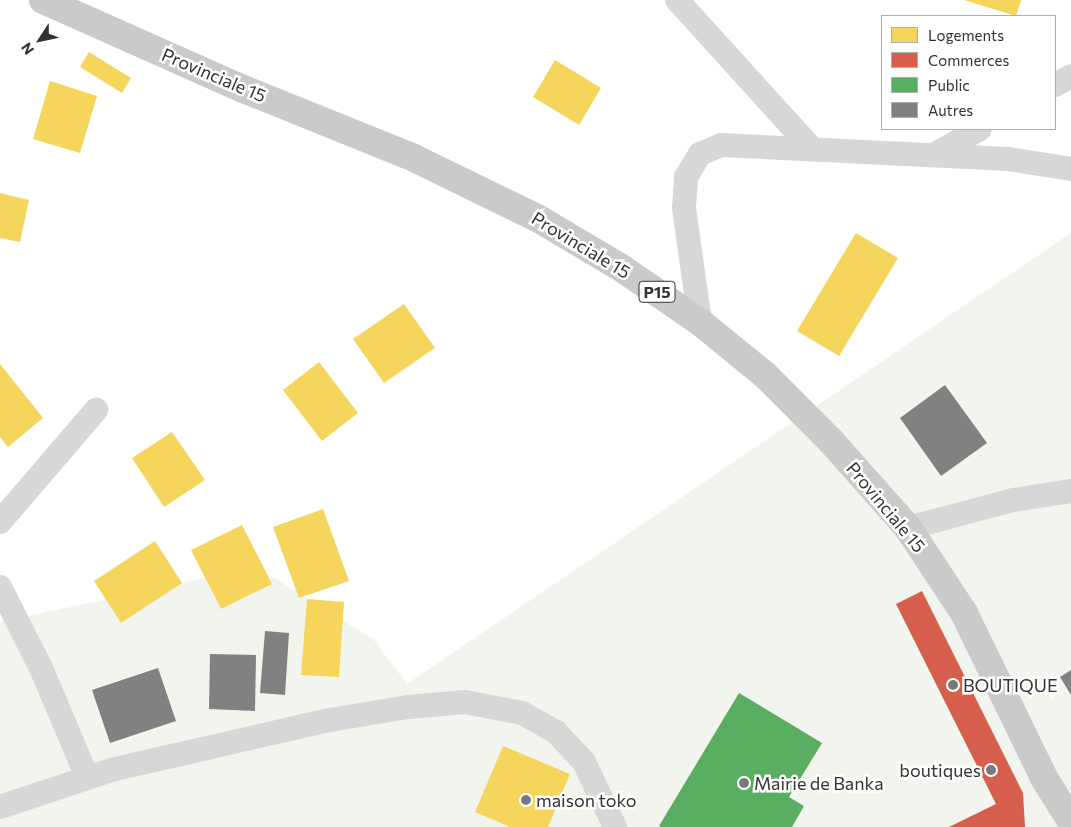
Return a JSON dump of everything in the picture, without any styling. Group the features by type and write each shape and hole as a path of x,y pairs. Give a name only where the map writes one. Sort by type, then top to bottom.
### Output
{"main road":[{"name":"Provinciale 15","path":"43,0 241,88 414,158 539,219 620,267 700,322 765,375 830,440 908,528 964,613 1044,778 1071,821"}],"street":[{"path":"677,0 812,149"},
{"path":"1056,85 1071,76"},
{"path":"935,154 978,130"},
{"path":"700,322 684,208 686,177 700,154 721,145 1008,159 1071,169"},
{"path":"0,522 96,410"},
{"path":"908,528 1012,500 1071,491"},
{"path":"0,587 41,668 87,777"},
{"path":"0,807 28,800 87,777 330,720 408,707 465,702 522,713 556,732 584,762 615,827"}],"shaded area":[{"path":"1071,233 1071,827 0,827 0,622 257,567 374,640 407,684"}],"building: Logements":[{"path":"964,0 1021,0 1016,15"},
{"path":"89,52 131,78 122,93 80,67"},
{"path":"555,60 601,88 579,125 533,97"},
{"path":"50,81 97,96 80,153 33,139"},
{"path":"0,193 29,200 20,242 0,238"},
{"path":"856,233 898,258 839,356 797,331"},
{"path":"404,304 435,348 384,383 353,339"},
{"path":"319,362 358,413 322,441 283,390"},
{"path":"0,364 43,418 8,447 0,437"},
{"path":"172,432 205,480 164,507 132,458"},
{"path":"323,509 349,581 299,598 273,527"},
{"path":"242,525 272,584 221,609 191,550"},
{"path":"155,541 182,583 121,623 94,581"},
{"path":"307,599 344,602 339,677 301,675"},
{"name":"maison toko","path":"503,746 570,774 548,827 510,827 475,812"}],"building: Commerces":[{"name":"BOUTIQUE","path":"922,591 1023,793 1025,827 949,827 996,804 896,604"}],"building: Public":[{"name":"Mairie de Banka","path":"739,693 822,743 789,797 804,806 792,827 659,826"}],"building: Autres":[{"path":"945,385 987,443 941,476 900,418"},
{"path":"265,631 289,633 285,695 260,693"},
{"path":"210,654 256,655 255,711 209,709"},
{"path":"158,668 176,721 110,743 92,690"},
{"path":"1071,670 1071,695 1060,677"}],"place":[{"name":"BOUTIQUE","path":"953,685"},
{"name":"boutiques","path":"991,770"},
{"name":"Mairie de Banka","path":"744,783"},
{"name":"maison toko","path":"526,800"}]}
